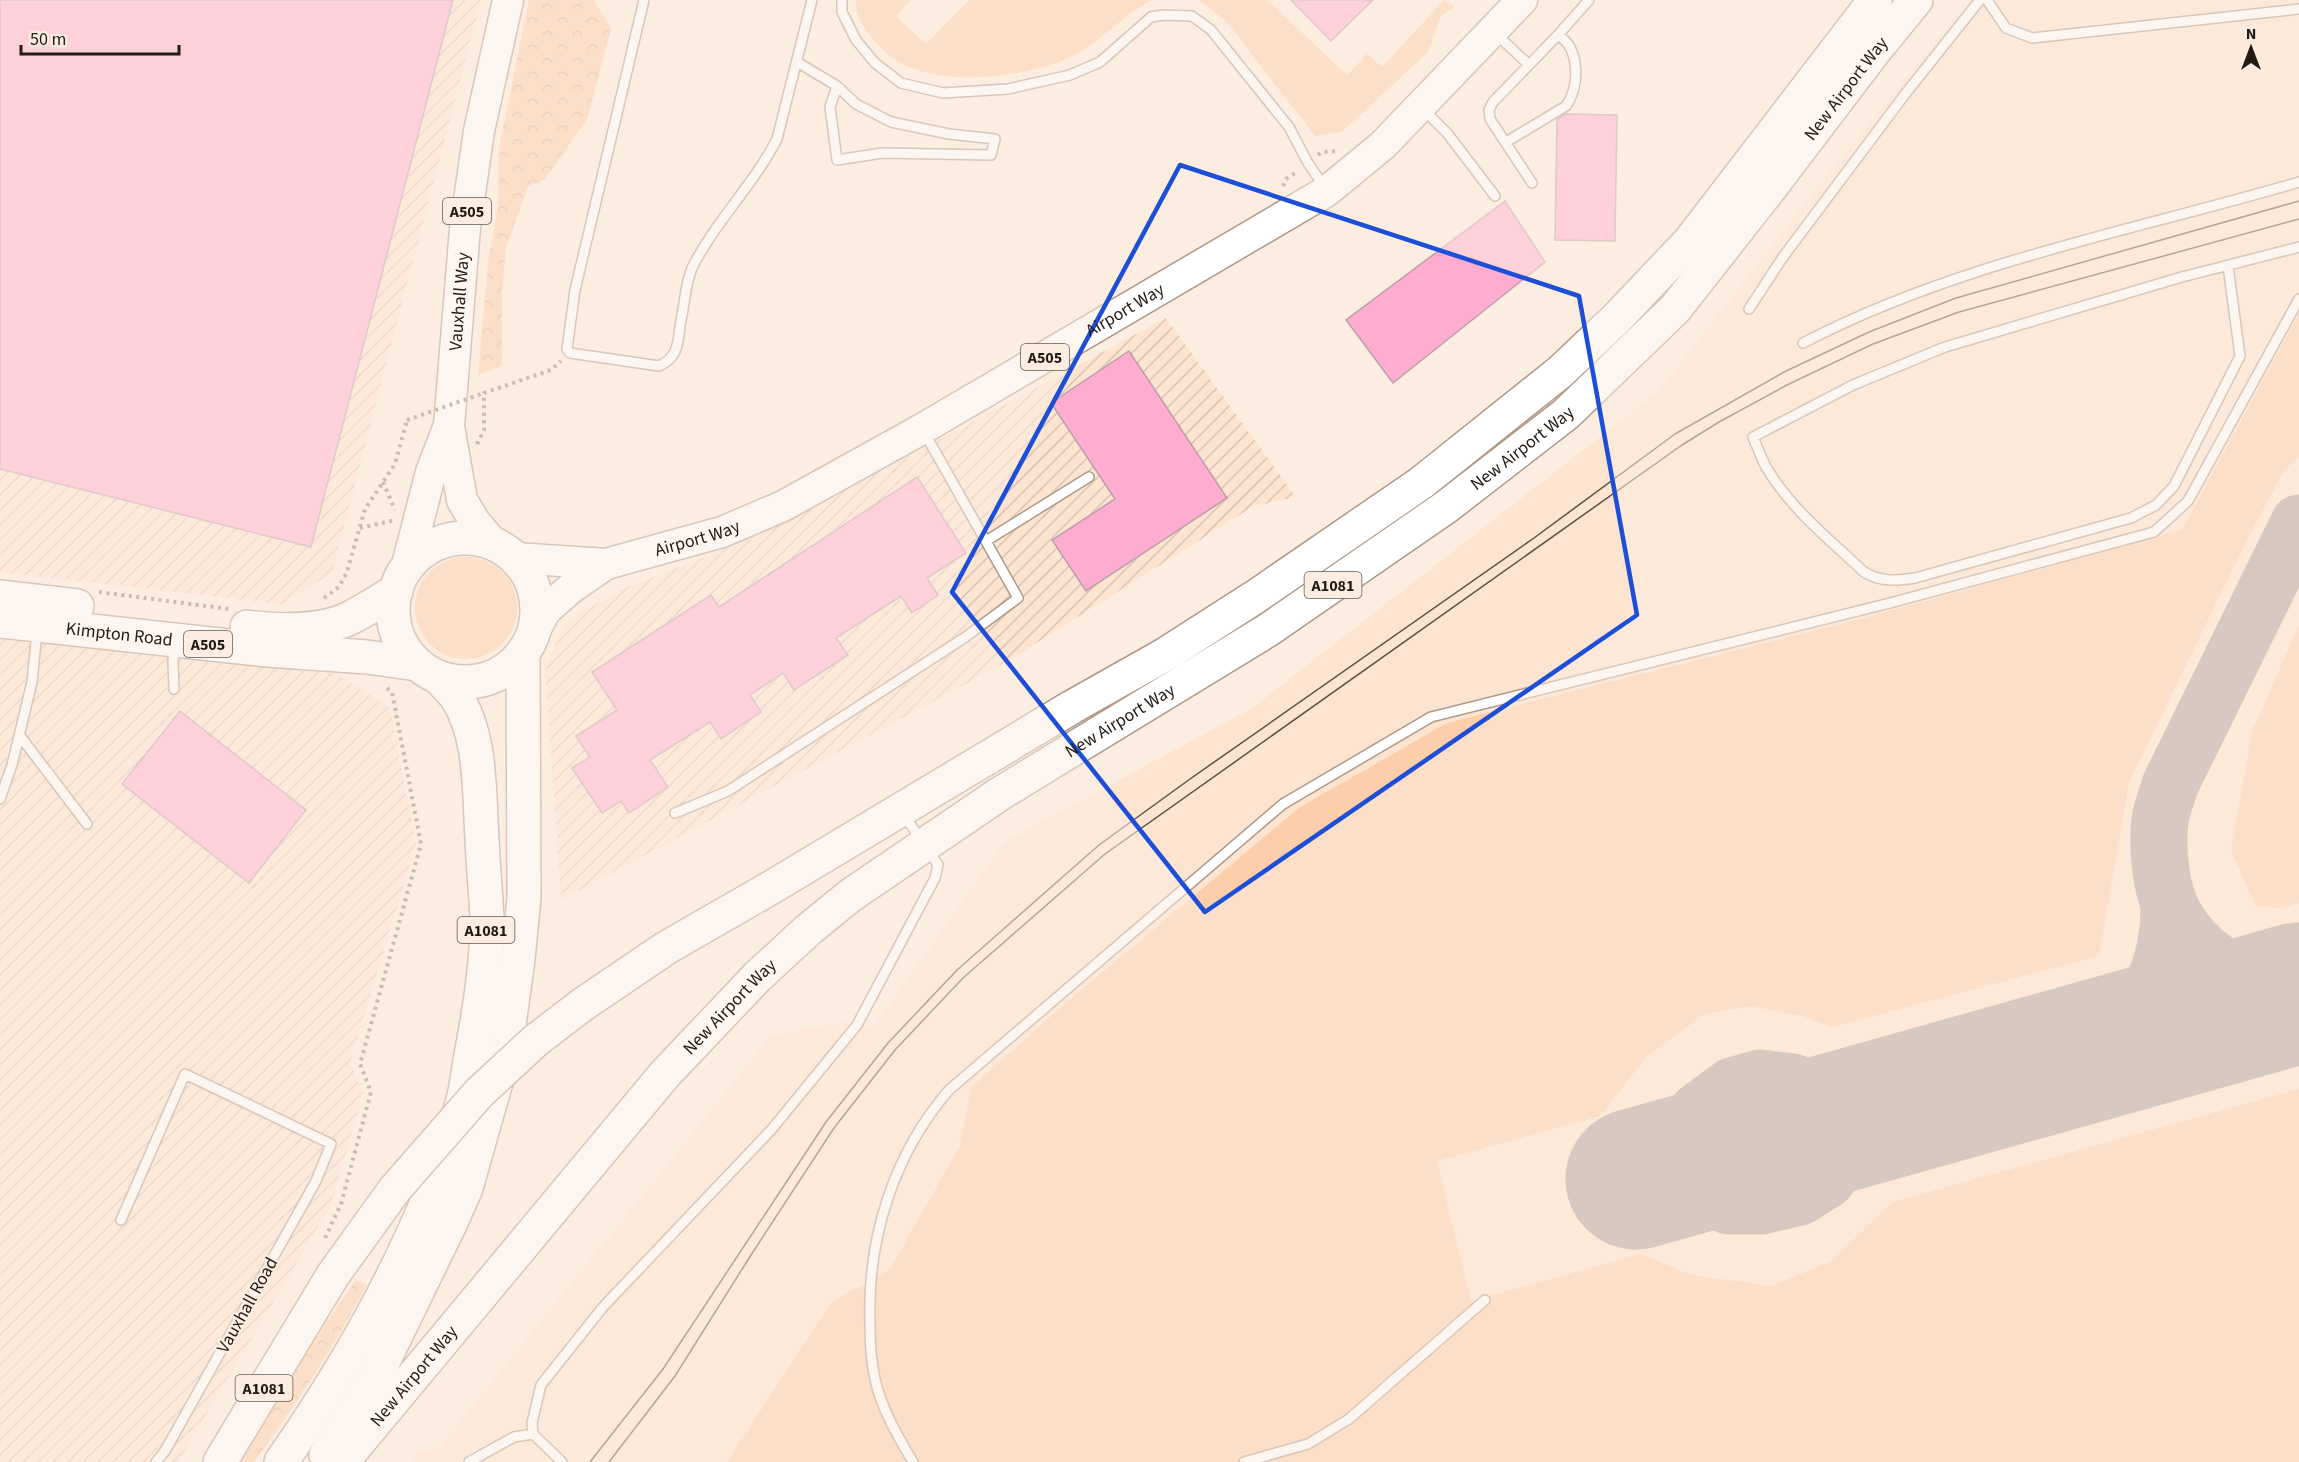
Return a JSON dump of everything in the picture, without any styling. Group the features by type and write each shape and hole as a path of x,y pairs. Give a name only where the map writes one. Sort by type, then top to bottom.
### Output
{"highway":[{"name":"New Airport Way","path":"220,1462 333,1275 395,1189 478,1093 535,1041 582,1005 666,948 1166,654 1255,597 1421,483 1560,372 1617,318 1690,241 1875,0"},
{"name":"New Airport Way","path":"342,1462 664,1074 757,977 808,930 851,895 1001,793 1268,630 1446,507 1566,414 1675,309 1916,0"},
{"path":"456,539 476,539 505,551 527,573 535,592 537,611 529,642 506,669 485,680 462,682 428,671 404,649 396,631 393,611 401,580 420,554 437,544 456,539"},
{"name":"Kimpton Road","path":"0,597 263,629 306,628 348,619 401,580"},
{"name":"Kimpton Road","path":"0,621 307,656 367,657 428,671"},
{"name":"New Airport Way","path":"322,1462 378,1372 451,1222 466,1188 506,1047 524,898 529,642"},
{"name":"A1081","path":"281,1462 316,1413 356,1345 398,1265 433,1186 462,1103 476,1032 486,910 479,786 474,748 456,698 428,671"}],"main road":[{"name":"Vauxhall Way","path":"505,551 475,522 462,500 449,426 465,228 479,131 508,0"},
{"name":"Airport Way","path":"529,642 546,610 570,589 606,564 722,531 773,510 922,429 1327,191 1383,145 1522,0"},
{"name":"Vauxhall Way","path":"401,580 431,472 449,426"},
{"name":"Airport Way","path":"505,551 606,564"}],"lane":[{"path":"644,0 575,290 566,341 567,350 570,353 659,366 670,361 676,354 678,332 692,268 737,198 770,153 777,139 812,0"},
{"path":"842,0 842,12 856,40 874,63 901,83 943,93 1008,89 1070,75 1100,62 1151,17 1192,16 1211,30 1289,127 1308,163 1327,191"},
{"path":"1532,183 1490,119 1489,110 1493,102 1589,0"},
{"path":"1749,309 1782,256 1980,0"},
{"path":"1987,0 2006,28 2032,39 2299,9"},
{"path":"1494,31 1529,65"},
{"path":"1506,142 1566,106 1570,100 1575,70 1574,58 1568,41 1558,35"},
{"path":"797,62 837,86 856,104 891,122 949,134 995,140 991,155 882,153 837,160 830,107 837,86"},
{"path":"1421,106 1448,133 1495,196"},
{"path":"1803,343 1846,321 1933,287 2081,241 2299,182"},
{"path":"2228,266 2240,356 2174,486 2156,505 2131,518 1915,578 1896,581 1874,578 1864,572 1808,519 1776,482 1753,437 1853,386 1945,347 2135,291 2228,266 2299,247"},
{"path":"913,1462 890,1419 874,1379 870,1339 870,1286 878,1232 898,1171 928,1118 949,1090 1283,804 1431,717 1890,603 2154,532 2188,501 2299,299"},
{"path":"675,813 728,791 964,638 1018,598 922,429"},
{"path":"986,541 1089,477"},
{"path":"0,799 20,736 32,682 37,625"},
{"path":"174,689 175,640"},
{"path":"20,736 87,824"},
{"path":"562,1462 533,1434 532,1423 541,1385 603,1307 772,1129 857,1025 935,878 938,865 900,809"},
{"name":"Vauxhall Road","path":"121,1220 185,1074 331,1144 316,1181 165,1451 156,1462"},
{"path":"1244,1462 1308,1444 1349,1419 1485,1300"},
{"path":"469,1462 514,1437 533,1434"},
{"path":"906,1450 906,1462"}],"path":[{"path":"316,604 339,587 347,572 365,509 395,464 407,420 551,370 570,353"},
{"path":"484,393 484,430"},
{"path":"360,528 399,519 383,482"},
{"path":"98,592 239,611"},
{"path":"320,1248 341,1204 371,1092 360,1064 421,844 392,692"}],"highlighted area":[{"path":"1180,165 1579,296 1637,615 1205,912 952,592"}],"shaded area":[{"path":"0,0 481,0 332,573 283,604 0,572"},
{"path":"1970,0 2299,0 2299,1462 412,1462 419,1452 437,1450 772,1035 844,1022 872,1029 1005,842 1252,708 1658,392 1835,165"},
{"path":"1166,318 1296,497 1254,506 998,667 561,900 545,670 564,623 618,591 733,546 892,465"},
{"path":"0,639 96,647 337,674 390,708 416,844 350,1063 363,1093 330,1207 178,1462 0,1462"}],"green space":[{"path":"529,0 594,0 611,29 587,120 545,179 528,187 506,248 502,295 502,366 478,375 488,262 498,207 499,148"},
{"path":"856,0 911,0 896,16 926,44 969,0 1153,0 1075,55 1030,70 976,77 923,72 901,63 883,50 864,28 856,8"},
{"path":"1198,0 1267,0 1347,75 1367,54 1382,67 1444,0 1455,6 1441,16 1428,52 1342,132 1315,136 1225,20"},
{"path":"2299,314 2299,457 2284,470 2243,548 2129,782 2099,956 1832,1027 1800,1015 1750,1006 1705,1014 1648,1055 1600,1116 1437,1161 1471,1301 1641,1254 1691,1275 1772,1286 1831,1261 1893,1202 2299,1089 2299,1462 727,1462 832,1302 890,1269 959,1148 972,1087 1060,1008 1300,807 1447,723 1864,618 2182,530"},
{"path":"466,557 485,561 502,572 513,589 517,608 513,627 502,644 485,655 466,659 447,655 430,644 419,627 415,608 419,589 430,572 447,561"},
{"path":"2299,625 2299,903 2283,908 2256,906 2231,851 2252,732"},
{"path":"356,1280 367,1284 300,1397 254,1462 237,1462 303,1357"}],"building":[{"path":"0,0 453,0 311,547 0,469"},
{"path":"1291,0 1373,0 1331,41"},
{"path":"1566,114 1617,115 1615,241 1555,240 1557,119"},
{"path":"1505,201 1545,262 1393,383 1346,320"},
{"path":"1129,351 1227,498 1086,591 1052,540 1115,499 1051,403"},
{"path":"917,477 966,553 927,578 938,595 912,613 901,596 836,638 848,655 794,690 783,673 750,695 761,712 721,739 710,722 650,760 668,787 629,813 621,801 602,813 572,768 590,757 576,736 617,710 592,672 711,595 719,607"},
{"path":"180,711 306,810 249,883 122,784"}],"taxiway":[{"path":"2299,523 2170,785 2159,830 2160,864 2167,897 2179,924 2192,940 2206,954 2241,975 2279,987 2299,989"},
{"path":"2092,1051 2127,1022 2151,989 2165,950 2169,906"},
{"path":"1760,1078 1793,1082 1831,1101 1846,1120 1846,1151 1827,1180 1800,1197 1762,1206 1729,1206 1690,1188 1674,1168 1682,1137 1698,1111 1732,1086 1760,1078"}],"runway":[{"path":"1636,1179 2299,993"}],"tram line":[{"path":"590,1462 663,1369 826,1122 888,1043 957,970 1099,845 1534,538 1675,434 1784,372 1869,332 1956,298 2299,201"},
{"path":"609,1462 675,1376 834,1128 895,1050 963,978 1105,854 1682,445 1789,384 1873,344 1959,312 2299,219"}]}
